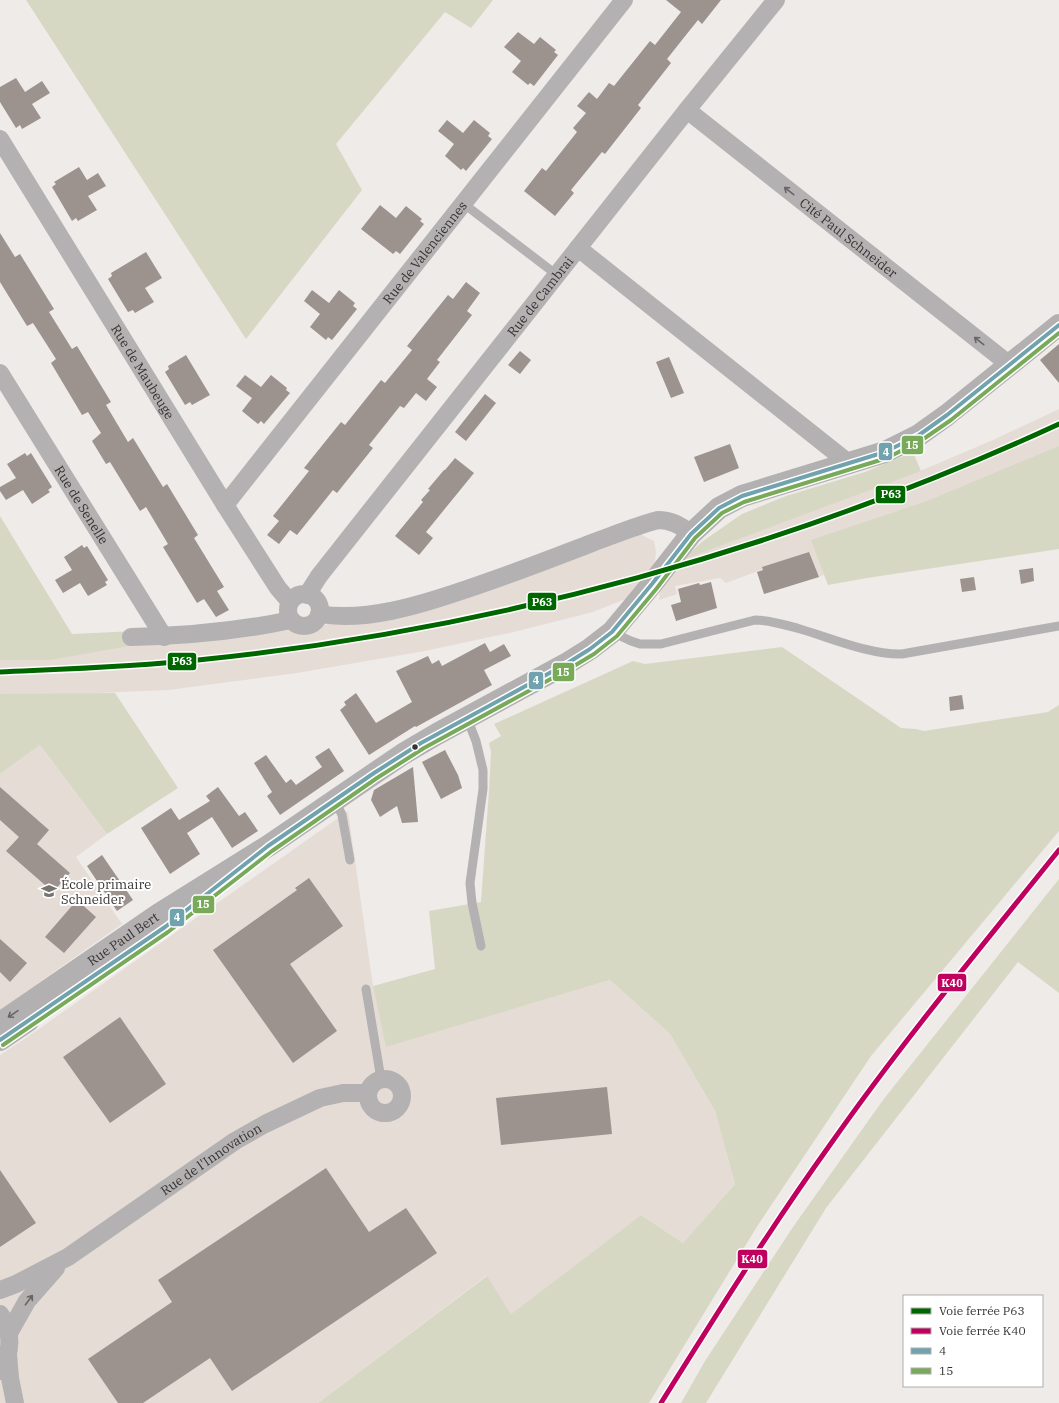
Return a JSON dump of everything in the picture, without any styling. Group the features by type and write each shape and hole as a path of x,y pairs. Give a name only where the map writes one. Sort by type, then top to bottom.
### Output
{"street":[{"name":"Rue de Valenciennes","path":"225,505 624,0"},
{"name":"Rue de Cambrai","path":"307,595 324,570 687,110 776,0"},
{"name":"Cité Paul Schneider","path":"687,110 1010,365"},
{"name":"Rue de Maubeuge","path":"0,139 225,505 281,592 290,602"},
{"path":"578,248 850,464"},
{"name":"Rue Paul Bert","path":"0,1023 159,914 268,846 415,747 579,657 612,632 691,534 719,508 742,496 850,464 884,452 919,435 947,415 1059,325"},
{"name":"Rue de Senelle","path":"0,373 164,636"},
{"path":"319,614 337,617 353,616 397,610 432,601 506,576 658,520 673,522 691,534"},
{"path":"307,595 317,602 319,606 319,614 315,622 307,626 298,625 289,617 288,609 290,602 296,596 307,595"},
{"path":"131,637 164,636 260,626 291,620"},
{"name":"Rue Paul Bert","path":"0,1040 172,922 268,846"},
{"path":"381,1079 392,1080 400,1087 402,1098 398,1108 388,1113 378,1112 370,1104 368,1099 368,1093 372,1084 381,1079"},
{"name":"Rue de l'Innovation","path":"0,1290 16,1284 68,1256 235,1141 265,1124 320,1098 343,1093 368,1093"},
{"name":"Rue de l'Innovation","path":"9,1333 27,1301 48,1276 68,1256"},
{"path":"0,1314 9,1333 10,1340 8,1354 10,1378 15,1403"},
{"path":"0,1371 8,1354"}],"lane":[{"path":"464,204 557,275"},
{"path":"612,632 640,644 661,644 755,620 766,620 884,654 897,654 1059,626"},
{"path":"467,718 481,758 484,780 470,883 472,903 481,946"},
{"path":"335,800 342,815 350,860"},
{"path":"366,989 381,1079"}],"shaded area":[{"path":"1059,409 1059,467 819,577 808,552 726,583 720,578 675,586 677,594 659,600 660,589 641,593 593,612 514,632 425,651 297,673 169,690 0,697 0,647 179,640 340,623 640,534 654,541 656,551 655,561 695,551 920,471 993,440"},
{"name":"École primaire Schneider","path":"40,745 107,834 76,857 122,924 0,1010 0,774"},
{"path":"348,811 373,986 387,1046 610,980 670,1034 715,1111 735,1184 683,1243 641,1215 511,1314 486,1276 318,1403 0,1403 0,1055"}],"green space":[{"path":"26,0 493,0 471,28 445,12 336,144 362,190 246,339"},
{"path":"1059,446 1059,549 828,585 811,540 927,501"},
{"path":"913,452 921,471 682,560 703,541 742,514 786,496 865,472"},
{"path":"0,516 72,634 136,631 135,645 50,660 0,660"},
{"path":"782,647 901,728 924,731 1048,712 1059,705 1059,831 871,1056 758,1225 649,1403 318,1403 487,1276 511,1314 641,1215 683,1243 735,1184 715,1111 670,1034 610,980 386,1047 373,986 435,969 429,911 481,902 491,752 489,743 501,736 494,724 633,661 645,664"},
{"path":"115,693 178,788 107,834 40,745 0,774 0,694"},
{"path":"1059,879 1059,993 1018,962 826,1208 706,1403 681,1403 705,1361 793,1227 883,1100"}],"building":[{"path":"666,0 721,0 702,24 698,20 667,59 671,63 638,105 641,108 605,154 602,152 571,190 574,193 555,216 524,191 542,168 546,171 577,132 573,128 586,113 577,106 589,92 597,99 609,83 614,86 650,41 655,45 681,12"},
{"path":"518,32 534,44 540,37 556,50 554,52 558,55 534,86 530,83 528,85 512,72 521,61 504,47"},
{"path":"16,78 25,92 42,81 50,93 32,104 41,118 22,129 20,125 16,128 0,102 0,87"},
{"path":"447,120 463,133 474,120 490,133 488,136 492,139 466,171 463,168 461,170 445,156 454,144 438,131"},
{"path":"79,167 87,180 98,173 106,186 88,196 97,210 78,221 76,218 72,221 52,187 56,184 54,182"},
{"path":"380,205 396,218 406,206 422,219 420,221 424,224 400,254 396,251 393,254 361,229"},
{"path":"0,233 15,257 20,254 54,309 49,312 72,349 77,346 111,402 106,405 128,442 133,438 163,487 167,484 198,535 194,538 224,587 217,591 229,610 216,617 204,599 197,603 163,547 168,544 146,507 140,511 110,462 106,464 92,441 101,433 88,412 82,415 51,363 56,359 33,323 27,326 0,282"},
{"path":"146,252 162,278 145,288 154,302 135,313 133,310 128,312 108,279 112,276 111,273"},
{"path":"466,282 480,293 467,311 472,315 437,360 440,362 427,379 437,387 426,401 416,393 404,408 400,406 369,445 373,448 337,493 333,490 297,535 290,530 279,544 267,535 279,521 273,516 309,471 304,468 341,422 345,425 381,380 385,383 412,350 407,346 448,295 453,299"},
{"path":"312,290 329,303 339,290 355,303 353,306 357,309 332,340 328,337 326,340 310,327 320,314 304,301"},
{"path":"1059,344 1059,383 1040,360"},
{"path":"520,351 531,360 520,374 508,365"},
{"path":"186,355 210,395 192,405 190,402 185,405 165,372 169,369 168,366"},
{"path":"669,357 684,393 671,398 656,362"},
{"path":"245,375 261,387 271,375 287,388 286,390 290,393 264,424 261,421 258,424 242,411 252,398 236,386"},
{"path":"485,394 496,403 466,441 455,432"},
{"path":"730,444 739,468 704,482 694,457"},
{"path":"25,453 27,456 31,453 52,487 48,490 50,492 32,504 23,490 6,500 0,491 0,487 16,478 7,464"},
{"path":"455,458 474,473 426,532 433,538 419,555 395,536 423,502 421,500 430,490 428,489"},
{"path":"82,545 84,548 87,546 108,580 105,582 107,585 88,596 80,583 63,593 55,580 72,570 64,557"},
{"path":"809,552 819,577 764,594 757,572 763,570 762,567"},
{"path":"1033,568 1034,581 1021,584 1019,570"},
{"path":"974,577 976,590 962,592 960,579"},
{"path":"711,582 717,608 676,621 671,605 681,602 678,589 699,583 700,585"},
{"path":"485,643 490,652 504,644 511,656 484,670 492,685 416,727 415,726 369,755 340,710 346,705 344,702 356,693 376,723 412,702 396,671 428,656 432,664 439,660 442,666"},
{"path":"962,695 964,709 950,711 949,697"},
{"path":"329,748 344,771 280,815 267,796 272,792 254,763 266,755 286,783 291,779 296,785 322,767 315,757"},
{"path":"445,750 458,775 462,788 441,799 422,762"},
{"path":"413,767 418,822 402,823 397,806 380,817 371,800 374,790"},
{"path":"0,787 49,830 37,844 70,873 53,892 6,851 19,837 0,820"},
{"path":"218,787 239,816 245,812 258,831 232,848 212,817 187,833 200,854 170,874 141,828 171,808 179,820 210,801 206,796"},
{"path":"102,855 133,900 117,911 87,866"},
{"path":"309,878 343,926 290,964 337,1031 293,1063 213,950 297,890 295,888"},
{"path":"77,900 96,917 64,953 45,937"},
{"path":"0,939 27,963 10,982 0,972"},
{"path":"120,1017 166,1084 110,1123 63,1057"},
{"path":"607,1087 612,1134 501,1145 496,1098"},
{"path":"326,1168 369,1232 406,1208 437,1253 232,1391 210,1358 143,1403 118,1403 88,1359 172,1302 158,1280"},
{"path":"0,1170 36,1223 0,1247"}],"rail line":[{"name":"P63","path":"0,672 99,668 198,660 309,646 419,628 529,605 638,578 746,546 852,509 956,469 1059,424"},
{"name":"K40","path":"661,1403 723,1304 809,1174 859,1104 943,994 1059,850"}],"transit line":[{"name":"4","path":"0,1040 165,927 268,846 374,773 421,743 566,664 590,649 612,632 691,534 719,508 742,496 885,452 919,435 947,415 1059,325"},
{"name":"15","path":"3,1045 168,932 272,851 377,778 424,748 594,654 617,636 657,588 695,538 722,513 744,502 887,458 922,440 951,420 1059,333"}],"place":[{"name":"École primaire Schneider","path":"49,891"}]}
